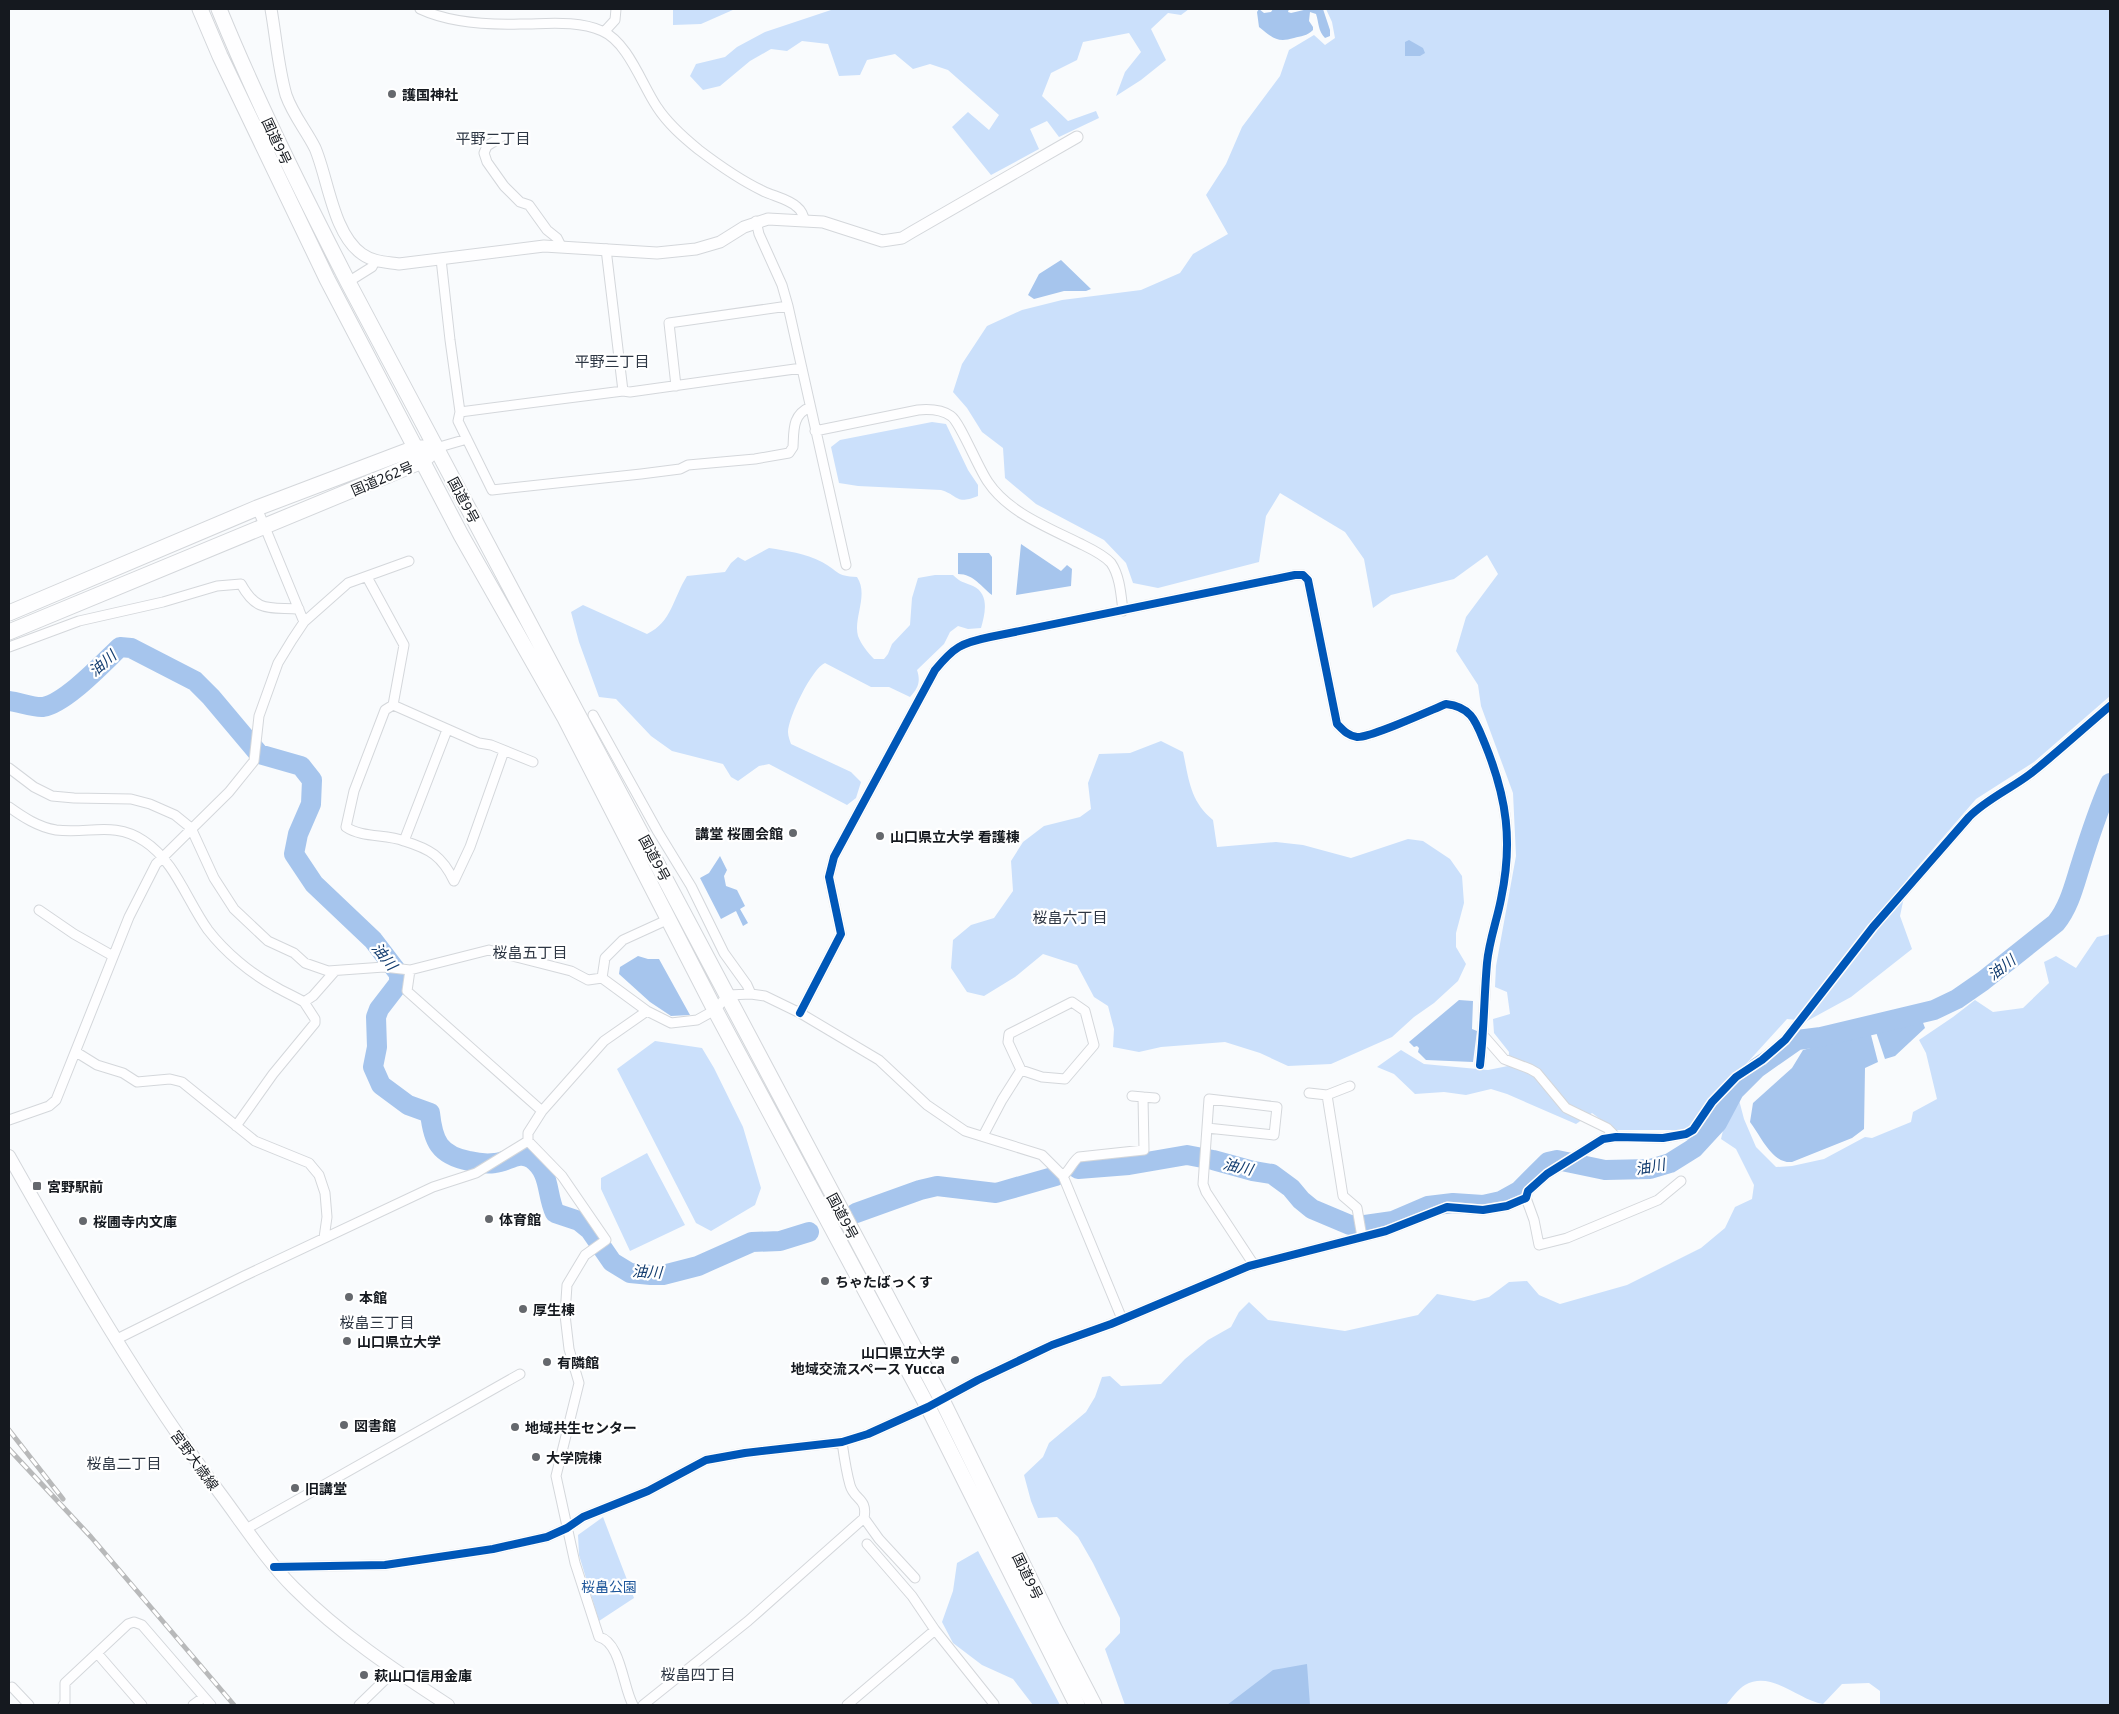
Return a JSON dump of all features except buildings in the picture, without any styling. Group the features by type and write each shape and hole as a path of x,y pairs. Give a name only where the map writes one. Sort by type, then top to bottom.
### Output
{"highway":[{"name":"国道9号","path":"200,9 220,56 327,279 418,455 565,718 715,1010 928,1407 1077,1705"},
{"name":"国道9号","path":"219,9 237,54 285,158 348,282 728,995 820,1175 942,1400 1054,1630 1094,1705"},
{"name":"国道262号","path":"9,613 257,508 436,448"},
{"name":"国道262号","path":"9,632 264,527 418,455"}],"main road":[{"name":"宮野大歳線","path":"9,1156 115,1340 183,1444 274,1567 317,1610 344,1633 448,1705"}],"street":[{"path":"271,9 286,93 290,105 315,148 339,220 350,241 361,254 375,261 398,264 544,246 657,253 707,247 720,242 744,226 768,219 823,222 882,240 902,238 1077,137"},
{"path":"420,9 440,13 452,21 581,24 604,32 617,42 630,60 656,107 669,124 716,163 741,179 797,207 804,216 804,220"},
{"path":"604,32 615,20 616,9"},
{"path":"503,136 488,146 484,153 487,162 504,186 520,202 529,205 547,230 557,238 561,246"},
{"path":"756,222 759,234 782,285 788,306 846,565"},
{"path":"606,249 624,391"},
{"path":"441,259 460,412 458,421 492,490 641,474 680,469 688,465 755,459 789,453 794,448 794,423 802,411 810,407"},
{"path":"348,282 372,267 375,261"},
{"path":"676,386 669,323 788,306"},
{"path":"460,412 624,391 630,392 802,368"},
{"path":"816,431 918,410 932,409 952,416 976,464 989,484 1006,501 1026,516 1096,552 1111,564 1118,578 1123,611"},
{"path":"436,448 467,439"},
{"path":"257,508 304,622"},
{"path":"9,1120 49,1106 56,1100 113,956 156,864 229,792 254,761 259,716 278,663 304,622 348,583 409,561"},
{"path":"800,1013 841,934 829,877 834,857 935,670 950,653 965,642 1295,575 1303,575 1308,580 1337,724 1351,736 1366,737 1446,704 1458,705 1468,711 1475,721 1496,772 1506,808 1508,839 1504,882 1487,961 1484,1035 1480,1065"},
{"path":"367,577 404,645 393,705 385,710 354,791 346,827 362,834 383,835 404,841 434,853 442,860 454,881 470,847 504,751"},
{"path":"9,647 79,621 163,602 217,586 241,584 255,604 269,608 299,609"},
{"path":"393,705 447,730 533,762"},
{"path":"1681,1181 1658,1200 1567,1238 1545,1245 1539,1245 1534,1220 1526,1198 1528,1191 1547,1174 1603,1140 1616,1137 1663,1138 1686,1134 1693,1130 1712,1102 1736,1078 1762,1060 1785,1040 1873,927 1969,817 1981,806 2007,791 2035,771 2110,706"},
{"path":"593,715 690,886 724,953 747,985 751,994"},
{"path":"404,841 447,730"},
{"path":"9,768 34,787 52,796 131,798 150,804 175,816 191,828 214,878 234,909 268,941 294,953 305,963 328,971 384,968 410,970 489,950 571,971 588,980 602,978 647,1011 671,1023 697,1020 715,1010 728,995 751,994 764,996 800,1013 880,1060 911,1092 956,1126 1042,1154 1063,1176 1122,1319"},
{"path":"9,807 31,822 55,830 90,831 115,828 130,833 153,846 173,871 208,930 230,954 273,986 304,1002 315,1019 315,1023 273,1074 236,1126"},
{"path":"38,910 74,934 113,956"},
{"path":"602,978 605,958 623,940 668,919"},
{"path":"304,1002 314,996 335,970"},
{"path":"410,970 407,991 542,1112"},
{"path":"1072,1002 1085,1011 1094,1045 1065,1079 1042,1077 1021,1070 1008,1042 1009,1034 1072,1002"},
{"path":"633,1705 618,1656 603,1638 599,1637 594,1626 575,1563 556,1476 579,1383 569,1349 565,1315 567,1285 585,1255 606,1240 562,1176 528,1142 528,1133 542,1112 604,1041 647,1011"},
{"path":"1484,1035 1504,1058 1537,1074 1566,1108 1607,1128 1616,1137"},
{"path":"76,1052 97,1065 138,1082 170,1080 182,1082 255,1140 309,1163 319,1175 326,1193 327,1217 324,1238"},
{"path":"983,1136 1021,1070"},
{"path":"1309,1093 1327,1095 1350,1086"},
{"path":"1327,1095 1343,1196 1357,1208 1362,1237"},
{"path":"1132,1096 1155,1098"},
{"path":"1063,1176 1071,1168 1074,1160 1079,1157 1144,1150 1143,1097"},
{"path":"1206,1128 1274,1135 1277,1107 1209,1099 1206,1128 1204,1184 1206,1192 1254,1265"},
{"path":"115,1340 433,1187 476,1173 528,1142"},
{"path":"274,1567 385,1565 493,1549 547,1537 567,1528 584,1517 648,1491 706,1460 744,1453 842,1442 868,1434 928,1407 978,1380 1052,1345 1122,1319 1254,1265 1386,1231 1447,1208 1483,1210 1507,1206 1526,1198"},
{"path":"246,1529 520,1374"},
{"path":"643,1705 748,1621 864,1518 866,1509 862,1500 850,1486 842,1442"},
{"path":"864,1518 879,1539 915,1578"},
{"path":"867,1544 912,1596 935,1630 994,1704"},
{"path":"65,1705 65,1683 128,1624 134,1622 142,1625 211,1705"},
{"path":"847,1705 935,1630"},
{"path":"97,1653 142,1705"},
{"path":"360,1705 395,1670"},
{"path":"12,1687 28,1705"},
{"path":"193,1705 204,1697"}],"green space":[{"path":"673,9 735,9 701,24 673,25"},
{"path":"834,9 1189,9 1181,15 1168,13 1151,29 1166,60 1141,80 1116,96 1125,72 1141,52 1129,33 1083,42 1077,60 1051,73 1042,96 1068,121 1096,111 1099,118 1059,137 1047,121 1030,129 1039,149 991,175 952,127 968,112 989,130 999,115 948,70 930,64 913,69 895,54 867,60 860,75 839,76 828,44 802,41 787,51 771,49 750,61 720,86 703,90 690,76 696,64 725,57 737,47 765,32"},
{"path":"1326,9 2110,9 2110,696 2034,762 1976,799 1908,878 1900,916 1912,949 1851,997 1807,1021 1787,1019 1736,1075 1719,1111 1704,1133 1690,1144 1678,1130 1615,1130 1592,1113 1576,1124 1491,1089 1466,1095 1444,1092 1415,1094 1394,1074 1377,1067 1401,1050 1424,1064 1488,1070 1508,1066 1509,1052 1494,1033 1493,1019 1510,1014 1507,992 1495,987 1496,966 1516,856 1513,793 1481,706 1478,685 1456,651 1466,617 1498,574 1487,555 1454,579 1391,595 1373,608 1364,559 1345,532 1280,493 1266,516 1259,562 1158,588 1133,583 1126,563 1104,540 1036,504 1005,478 1003,448 982,432 967,408 953,392 962,364 987,326 1022,310 1062,300 1141,290 1180,273 1193,254 1228,234 1206,195 1226,164 1242,127 1280,76 1289,50 1314,35 1325,45 1335,38 1332,22"},
{"path":"932,422 946,424 968,470 978,485 978,496 961,500 941,490 858,486 839,483 831,447 840,440"},
{"path":"769,548 809,556 841,574 857,577 862,591 857,622 858,636 874,659 884,659 892,644 910,625 912,598 918,578 935,575 953,575 960,581 973,586 982,594 984,599 985,611 981,628 968,629 958,626 950,632 944,644 917,670 918,685 910,697 889,687 871,687 825,663 808,683 789,725 788,732 791,744 851,772 861,782 856,798 847,805 769,764 759,766 738,781 731,777 723,764 672,751 651,736 616,699 599,697 579,642 571,612 583,605 647,634 662,623 667,616 687,576 725,572 738,557 745,561"},
{"path":"1161,741 1183,752 1189,781 1195,798 1205,813 1213,820 1217,847 1276,842 1303,845 1351,858 1408,839 1423,841 1450,859 1462,876 1464,903 1456,933 1456,947 1466,964 1458,981 1392,1037 1331,1064 1288,1066 1260,1053 1225,1042 1161,1047 1139,1052 1113,1047 1114,1029 1108,1006 1094,997 1077,965 1043,954 1015,977 984,996 967,992 951,968 953,940 971,925 994,918 1013,891 1011,861 1023,842 1044,826 1080,817 1091,809 1088,783 1099,754 1130,753"},
{"path":"2110,934 2110,1705 1880,1705 1880,1691 1869,1683 1842,1684 1823,1704 1775,1683 1755,1681 1745,1685 1726,1705 1125,1705 1105,1649 1120,1633 1120,1618 1078,1537 1057,1517 1038,1518 1024,1475 1043,1457 1049,1443 1086,1412 1095,1397 1102,1377 1110,1376 1121,1386 1161,1384 1185,1359 1208,1340 1231,1327 1239,1312 1249,1302 1268,1320 1345,1331 1418,1315 1437,1294 1474,1301 1489,1297 1509,1282 1527,1281 1539,1295 1560,1304 1627,1285 1701,1248 1725,1228 1735,1207 1752,1199 1754,1185 1736,1149 1721,1139 1725,1122 1739,1100 1744,1119 1756,1147 1776,1167 1792,1166 1824,1159 1865,1137 1872,1138 1911,1122 1913,1112 1937,1099 1926,1053 1919,1040 1975,1000 1993,1012 2023,1008 2049,983 2044,962 2056,956 2076,968 2097,937"},
{"path":"655,1041 702,1048 743,1127 761,1188 755,1205 711,1231 696,1223 617,1069"},
{"path":"647,1153 685,1225 630,1251 601,1189 601,1178"},
{"name":"桜畠公園","path":"603,1517 634,1598 599,1621 579,1555 578,1535"},
{"path":"978,1551 1060,1705 1033,1705 1013,1679 982,1665 953,1643 942,1622 953,1591 957,1563"}],"shaded area":[{"path":"1259,9 1264,13 1271,12 1273,9 1289,9 1288,12 1291,13 1308,9 1323,9 1330,30 1330,36 1325,38 1320,30 1316,14 1310,12 1309,21 1313,27 1311,32 1304,36 1279,40 1259,27 1257,12"},
{"path":"1409,40 1423,48 1425,53 1420,56 1405,56 1405,42"},
{"path":"1061,260 1091,289 1086,291 1064,291 1034,299 1028,295 1039,274"},
{"path":"1021,544 1061,571 1067,565 1072,569 1071,586 1016,595"},
{"path":"958,553 989,553 992,557 992,595 969,576 958,574"},
{"path":"720,856 727,870 724,876 726,886 737,890 745,906 740,909 748,923 743,926 736,911 721,919 700,878 709,873"},
{"path":"638,956 648,959 659,959 690,1015 671,1016 650,1002 619,974 620,967"},
{"path":"1459,1000 1473,1001 1472,1029 1477,1031 1473,1062 1426,1060 1418,1052 1419,1048 1417,1046 1414,1047 1409,1042"},
{"path":"1922,1020 1925,1028 1895,1056 1885,1059 1876,1032"},
{"path":"1867,1033 1871,1035 1878,1062 1865,1068 1864,1129 1852,1138 1792,1162 1779,1159 1768,1148 1750,1122 1753,1103 1792,1068 1803,1050"},
{"path":"1307,1664 1310,1705 1227,1705 1273,1670"}],"waterway":[{"name":"油川","path":"9,701 39,707 52,704 84,681 120,647 131,648 195,681 259,754 301,766 312,780 311,804 298,834 294,854 314,884 373,940 399,974 399,983 379,1009 376,1017 377,1047 373,1067 381,1085 408,1105 430,1113 433,1131 444,1151 459,1158 479,1163 500,1162 518,1156 532,1159 545,1177 555,1213 579,1221 590,1230 612,1262 630,1273 663,1275 698,1266 752,1242 780,1241 809,1232"},
{"name":"油川","path":"1078,1169 1129,1165 1187,1155 1213,1160 1272,1174 1291,1188 1312,1209 1350,1225 1365,1225 1393,1221 1428,1206 1453,1203 1483,1205 1501,1201 1519,1191 1548,1162 1557,1160 1605,1170 1650,1169 1670,1163 1694,1148 1717,1123 1734,1091 1757,1068 1797,1040 1821,1037 1934,1010 1957,999 1983,981 2056,923 2071,896 2094,824 2110,783"},
{"name":"油川","path":"856,1213 920,1190 937,1186 996,1193 1056,1176"}],"railway":[{"path":"9,1430 63,1499"},
{"path":"9,1449 91,1537 234,1705"}],"cycle path":[{"path":"800,1013 841,934 829,877 834,857 935,670 953,651 972,641 990,637 1295,575 1303,575 1308,580 1337,724 1341,728 1348,734 1357,737 1364,736 1446,704 1462,708 1467,712 1476,722 1482,736 1503,802 1506,820 1507,858 1501,899 1488,955 1480,1065"},
{"path":"274,1567 385,1565 493,1549 547,1537 567,1528 583,1517 648,1491 706,1460 745,1453 842,1442 868,1434 928,1407 978,1380 1052,1345 1111,1324 1249,1266 1386,1231 1447,1207 1483,1210 1507,1206 1526,1198 1528,1191 1547,1174 1603,1139 1616,1137 1663,1138 1686,1134 1693,1130 1712,1102 1736,1077 1762,1060 1785,1040 1873,927 1969,817 1984,804 2034,771 2110,706"}],"place":[{"name":"護国神社","path":"392,94"},
{"name":"講堂 桜圃会館","path":"793,833"},
{"name":"山口県立大学 看護棟","path":"880,836"},
{"name":"宮野駅前","path":"37,1186"},
{"name":"体育館","path":"489,1219"},
{"name":"桜圃寺内文庫","path":"83,1221"},
{"name":"ちゃたばっくす","path":"825,1281"},
{"name":"本館","path":"349,1297"},
{"name":"厚生棟","path":"523,1309"},
{"name":"山口県立大学","path":"347,1341"},
{"name":"山口県立大学 地域交流スペース Yucca","path":"955,1360"},
{"name":"有隣館","path":"547,1362"},
{"name":"図書館","path":"344,1425"},
{"name":"地域共生センター","path":"515,1427"},
{"name":"大学院棟","path":"536,1457"},
{"name":"旧講堂","path":"295,1488"},
{"name":"萩山口信用金庫","path":"364,1675"}],"district":[{"name":"平野二丁目","path":"493,138"},
{"name":"平野三丁目","path":"612,361"},
{"name":"桜畠六丁目","path":"1070,917"},
{"name":"桜畠五丁目","path":"530,952"},
{"name":"桜畠三丁目","path":"377,1322"},
{"name":"桜畠二丁目","path":"124,1463"},
{"name":"桜畠四丁目","path":"698,1674"}]}
